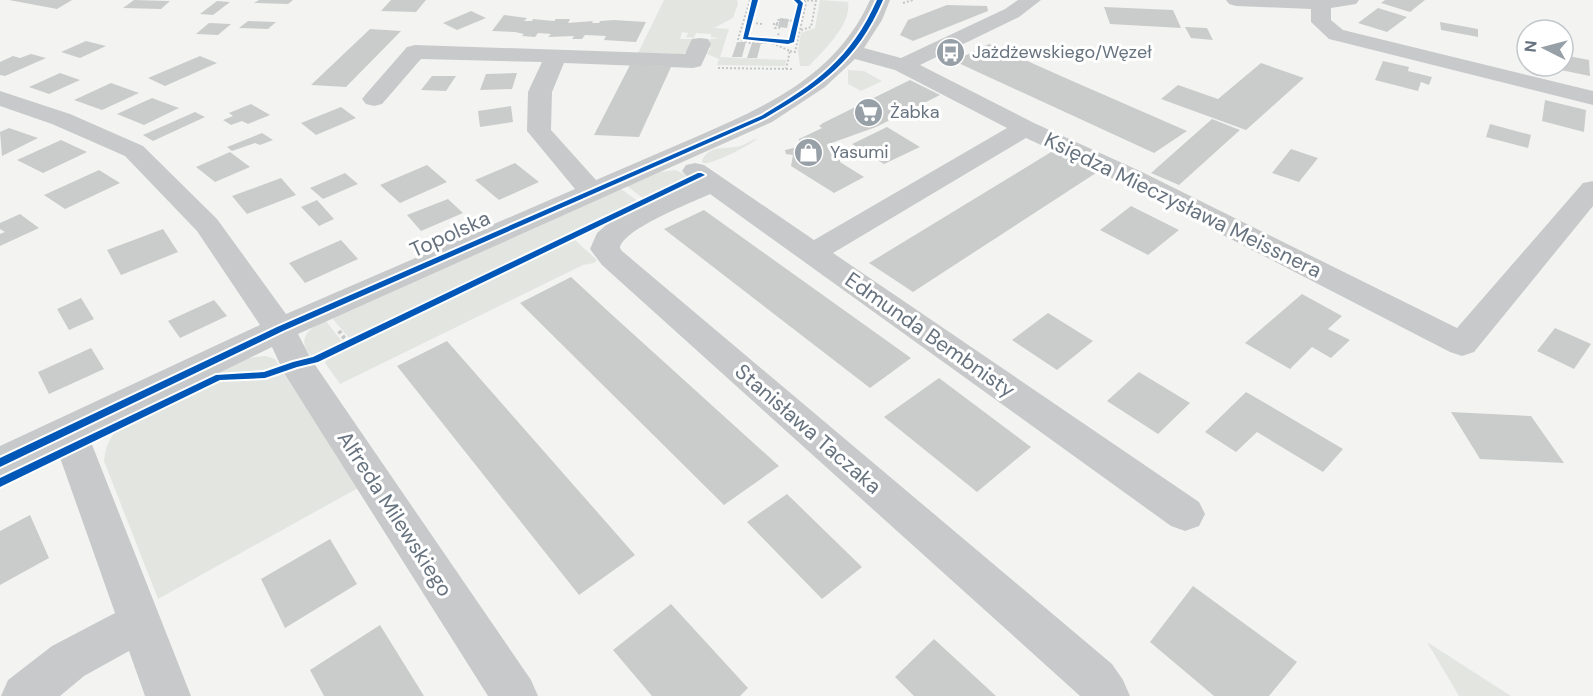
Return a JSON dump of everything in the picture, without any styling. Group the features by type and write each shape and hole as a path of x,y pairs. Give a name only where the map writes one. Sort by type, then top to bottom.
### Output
{"street":[{"name":"Topolska","path":"0,464 280,329 763,117 806,92 828,75 852,51 880,0"},
{"path":"903,65 1012,13 1031,0"},
{"path":"1236,0 1321,3 1348,0"},
{"path":"1321,3 1322,22 1336,35 1593,98"},
{"path":"374,99 415,52 693,61 700,44"},
{"name":"Księdza Mieczysława Meissnera","path":"852,51 903,65 1025,128 1144,183 1462,344 1593,189"},
{"path":"556,56 540,92 539,131 591,191"},
{"name":"Alfreda Milewskiego","path":"0,98 61,119 134,151 207,225 280,329 296,364 515,696"},
{"path":"811,254 1025,128"},
{"name":"Edmunda Bembnisty","path":"675,155 811,254 1185,514"},
{"name":"Stanisława Taczaka","path":"712,183 622,226 607,239 604,249 1096,680 1107,696"},
{"path":"68,430 168,696"},
{"path":"24,696 68,661 140,622"}],"path":[{"path":"750,0 738,39 745,42 776,44 784,50 790,46"},
{"path":"755,0 745,38 790,46"},
{"path":"768,22 797,31 811,27 816,0 804,0 806,3 797,31 790,46 786,69"},
{"path":"763,41 768,22 779,11 798,5 797,31"},
{"path":"749,26 778,20 797,21"},
{"path":"768,22 779,30 777,39"},
{"path":"718,68 795,69"}],"shaded area":[{"path":"664,0 737,0 738,4 733,18 714,28 729,29 720,57 786,60 785,66 717,65 719,59 707,54 711,48 707,47 710,39 720,38 711,37 711,34 696,33 694,38 686,37 688,33 682,32 680,39 693,39 688,51 683,54 638,53"},
{"path":"820,0 848,2 846,19 829,45 809,66 800,66 798,50 801,33 815,28"},
{"path":"848,70 864,71 882,81 861,91 848,84"},
{"path":"758,138 730,154 703,163 702,160 706,155 714,150 740,146"},
{"path":"675,170 689,178 644,199 627,186 661,172"},
{"path":"689,183 656,202 575,240 597,260 594,263 583,265 340,384 325,363 328,356"},
{"path":"621,189 639,202 350,339 331,317"},
{"path":"326,321 343,343 311,356 304,345 304,339 309,330"},
{"path":"266,356 275,359 279,366 269,370 225,373 142,411 248,358"},
{"path":"283,372 358,488 158,599 104,461 111,437 116,430 221,378 262,379"},
{"path":"1427,642 1511,696 1459,696"}],"building":[{"path":"9,0 72,0 57,9"},
{"path":"134,0 170,1 161,9 123,8"},
{"path":"259,0 293,0 288,4 254,3"},
{"path":"391,0 426,0 416,12 381,11"},
{"path":"1385,0 1425,0 1410,12 1381,3"},
{"path":"217,1 230,2 213,15 200,14"},
{"path":"947,5 987,6 988,11 913,41 900,35 908,20"},
{"path":"1104,7 1173,10 1181,28 1110,24"},
{"path":"1378,8 1407,17 1387,32 1358,23"},
{"path":"471,11 486,18 457,30 443,23"},
{"path":"504,15 527,18 524,21 570,19 568,23 593,21 592,23 599,23 614,20 646,22 636,42 604,40 606,36 585,35 582,39 572,39 574,36 548,37 551,34 538,33 535,37 522,36 524,34 515,32 492,31"},
{"path":"780,18 789,19 787,28 778,27"},
{"path":"248,21 276,22 268,29 239,28"},
{"path":"1440,22 1478,29 1478,37 1441,30"},
{"path":"209,23 231,24 218,35 196,34"},
{"path":"1185,27 1207,28 1213,40 1191,38"},
{"path":"370,29 401,31 346,87 311,85"},
{"path":"86,41 106,46 80,58 61,52"},
{"path":"737,42 746,42 742,57 732,57"},
{"path":"752,43 761,43 757,58 747,58"},
{"path":"989,44 1187,131 1154,153 954,61"},
{"path":"31,54 46,58 5,76 0,75 0,62 13,56 20,58"},
{"path":"200,56 217,63 165,86 148,78"},
{"path":"1575,57 1589,60 1590,76 1575,73"},
{"path":"1383,61 1409,67 1408,71 1432,77 1429,85 1421,82 1418,91 1375,80"},
{"path":"1261,63 1304,78 1246,130 1161,99 1178,85 1218,99"},
{"path":"630,65 671,67 639,137 594,135"},
{"path":"60,73 80,80 49,94 29,87"},
{"path":"517,73 512,89 480,90 486,74"},
{"path":"432,76 456,76 446,91 421,90"},
{"path":"910,80 940,95 876,127 826,145 840,145 840,162 864,177 834,193 791,166 793,155 786,154 785,150 798,147 799,139 822,128 819,126 823,123"},
{"path":"111,83 139,93 102,110 74,100"},
{"path":"152,98 179,108 144,125 117,114"},
{"path":"1545,100 1586,110 1584,132 1542,121"},
{"path":"251,104 270,115 248,124 242,121 231,125 223,120 233,116 229,113"},
{"path":"511,106 513,122 480,127 478,111"},
{"path":"341,107 356,118 316,135 301,123"},
{"path":"195,112 205,117 153,141 143,135"},
{"path":"1212,119 1240,130 1179,185 1151,173"},
{"path":"1490,124 1531,135 1528,148 1486,137"},
{"path":"887,127 920,147 884,164 852,144"},
{"path":"9,128 38,138 2,156 0,132"},
{"path":"262,133 273,140 232,151 227,147"},
{"path":"61,140 87,152 43,173 17,160"},
{"path":"1056,149 1099,171 913,292 869,263"},
{"path":"1291,149 1318,158 1299,182 1272,173"},
{"path":"230,152 250,167 215,182 196,167"},
{"path":"515,163 539,182 499,200 475,180"},
{"path":"427,165 447,182 400,203 380,185"},
{"path":"99,170 120,183 65,209 44,195"},
{"path":"345,173 358,184 323,199 310,188"},
{"path":"281,178 296,195 247,214 232,196"},
{"path":"448,199 463,213 421,231 407,215"},
{"path":"317,200 334,219 319,226 301,207"},
{"path":"1131,206 1179,230 1148,255 1100,230"},
{"path":"704,210 911,358 870,388 664,229"},
{"path":"20,214 39,228 0,246 0,234 5,232 0,229 0,223"},
{"path":"163,229 178,252 121,275 107,250"},
{"path":"341,240 358,259 305,283 289,263"},
{"path":"571,277 779,466 724,505 520,303"},
{"path":"1302,294 1342,316 1328,329 1350,340 1331,358 1312,347 1290,369 1245,343"},
{"path":"81,298 94,319 69,330 57,309"},
{"path":"214,300 227,316 180,338 168,321"},
{"path":"1048,313 1093,341 1057,370 1012,340"},
{"path":"1555,328 1591,344 1574,369 1537,351"},
{"path":"447,341 635,555 579,595 397,366"},
{"path":"91,348 104,369 49,394 38,372"},
{"path":"1139,372 1190,403 1158,434 1107,401"},
{"path":"939,378 1031,447 977,492 884,417"},
{"path":"1246,392 1343,449 1323,472 1257,432 1236,452 1205,432"},
{"path":"1451,412 1531,416 1564,463 1480,459"},
{"path":"787,494 862,567 822,599 747,522"},
{"path":"30,515 49,558 0,585 0,531"},
{"path":"330,539 357,584 285,628 261,579"},
{"path":"1193,586 1297,662 1269,696 1214,696 1150,642"},
{"path":"671,604 748,688 740,696 652,696 613,650"},
{"path":"380,625 424,696 324,696 310,670"},
{"path":"934,639 996,696 914,696 895,677"}],"cycle path":[{"path":"755,0 745,38 788,42 792,41 801,4 797,0"},
{"path":"0,463 280,329 763,117 800,94 833,69 860,38 880,0"},
{"path":"0,483 219,377 265,375 315,360 701,175"}],"place":[{"name":"Jażdżewskiego/Węzeł","path":"951,52"},
{"name":"Żabka","path":"869,112"},
{"name":"Yasumi","path":"809,152"}]}
